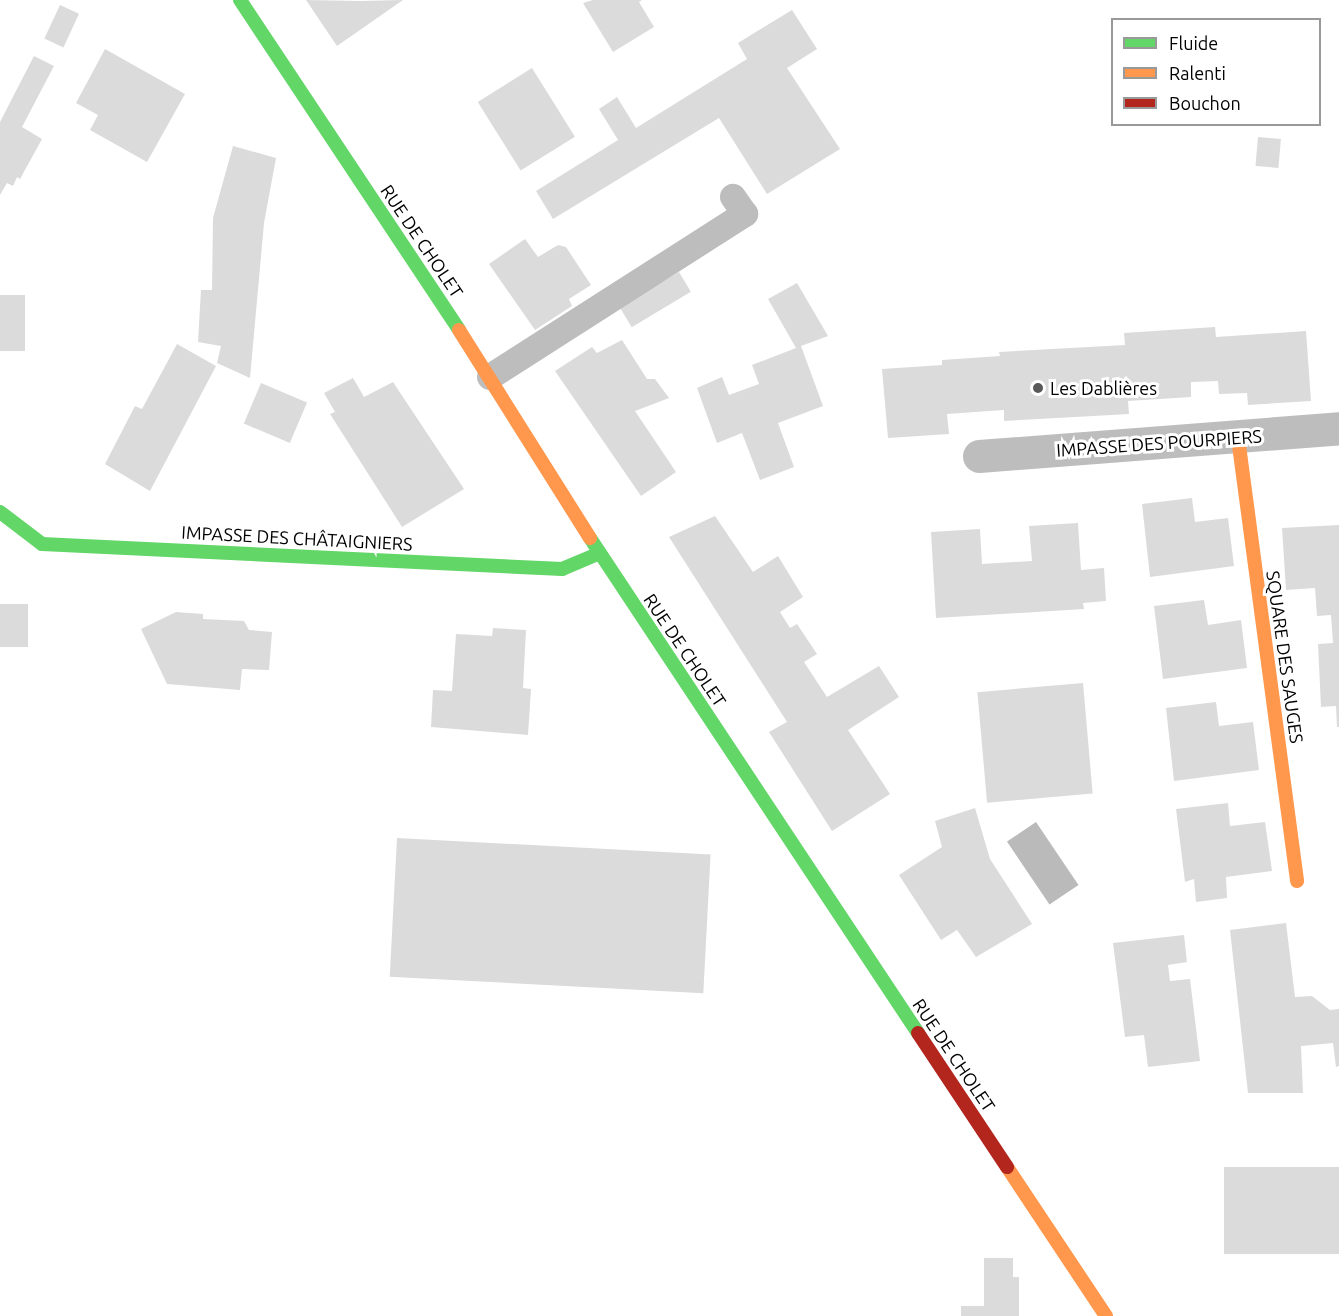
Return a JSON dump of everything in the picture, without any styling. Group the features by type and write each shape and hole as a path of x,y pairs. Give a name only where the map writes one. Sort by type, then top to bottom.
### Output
{"main road":[{"name":"RUE DE CHOLET","path":"240,0 490,377 600,553 1106,1316"},
{"name":"SQUARE DES SAUGES","path":"1238,438 1298,881"},
{"name":"IMPASSE DES CHÂTAIGNIERS","path":"0,512 42,544 562,569 600,553"}],"street":[{"name":"IMPASSE DES POURPIERS","path":"979,456 1238,438 1339,428"}],"lane":[{"path":"490,377 746,214 733,197"}],"shaded area":[{"path":"1036,822 1078,885 1049,905 1007,842"}],"building":[{"path":"306,0 360,1 403,0 337,46"},
{"path":"593,0 642,0 639,2 654,27 613,52 583,3"},
{"path":"60,5 79,14 63,47 44,39"},
{"path":"792,10 817,49 787,68 840,149 767,194 719,118 553,219 536,191 618,140 599,109 617,97 636,128 747,59 738,43"},
{"path":"105,49 185,94 147,162 90,130 98,115 76,103"},
{"path":"34,56 54,66 22,127 42,139 20,179 17,177 13,186 7,183 0,195 0,122"},
{"path":"532,68 575,137 521,171 478,102"},
{"path":"1258,137 1281,139 1278,168 1255,166"},
{"path":"233,146 276,158 264,223 250,378 217,363 221,346 198,342 201,290 212,290 213,218"},
{"path":"525,239 538,257 558,245 566,247 591,285 569,299 572,306 535,330 489,264"},
{"path":"679,272 691,292 632,327 620,308"},
{"path":"797,283 828,336 801,346 823,406 778,423 794,467 760,480 742,433 717,443 697,388 722,377 729,395 759,384 752,365 796,348 768,299"},
{"path":"0,295 25,295 25,351 0,351"},
{"name":"Les Dablières","path":"1215,327 1216,337 1306,331 1311,401 1248,405 1247,393 1219,394 1218,381 1191,382 1191,397 1128,401 1129,414 1004,421 1004,410 947,414 949,434 888,438 882,369 942,365 942,360 1000,356 999,352 1125,345 1124,333"},
{"path":"622,340 647,379 655,379 669,398 635,411 676,472 641,496 555,371 592,347 597,353"},
{"path":"177,344 216,366 150,491 105,464 135,406 142,409"},
{"path":"353,378 364,397 393,382 464,489 402,527 330,414 335,412 324,393"},
{"path":"261,383 307,403 290,443 244,424"},
{"path":"1192,498 1195,522 1228,518 1234,566 1150,577 1142,504"},
{"path":"715,516 753,572 778,556 803,597 780,612 790,628 797,624 817,654 804,662 827,697 879,666 899,697 848,730 890,794 832,831 769,732 787,722 669,537"},
{"path":"1078,523 1081,570 1104,568 1106,601 1083,603 1084,609 936,618 931,532 980,529 982,564 1032,561 1029,526"},
{"path":"1339,525 1339,727 1337,727 1336,706 1321,707 1318,644 1333,643 1331,615 1317,616 1315,588 1286,590 1282,528"},
{"path":"1204,600 1208,625 1241,620 1247,668 1163,679 1154,606"},
{"path":"0,604 28,604 28,647 0,647"},
{"path":"176,612 203,614 203,619 244,621 249,630 272,632 269,670 242,669 240,690 167,684 141,629"},
{"path":"493,628 526,630 523,688 531,689 528,735 431,727 433,690 452,691 456,634 492,636"},
{"path":"1083,683 1093,794 987,803 977,692"},
{"path":"1216,702 1219,726 1253,722 1259,770 1174,781 1166,708"},
{"path":"1228,803 1230,826 1265,822 1272,871 1226,877 1227,898 1196,902 1194,879 1185,882 1176,809"},
{"path":"975,808 990,859 1032,924 976,957 957,930 941,940 899,875 942,847 935,821"},
{"path":"397,838 711,854 703,993 390,977"},
{"path":"1286,923 1295,997 1312,996 1330,1010 1339,1009 1339,1066 1336,1067 1333,1043 1301,1046 1303,1093 1248,1093 1230,930"},
{"path":"1184,935 1187,962 1168,965 1170,981 1190,979 1200,1061 1148,1067 1144,1035 1125,1037 1113,943"},
{"path":"1224,1167 1339,1167 1339,1254 1224,1254"},
{"path":"984,1258 1013,1258 1013,1277 1019,1277 1019,1316 961,1316 961,1306 984,1306"}],"traffic: fast":[{"path":"240,0 459,330"},
{"path":"0,512 42,544 562,569 600,553"},
{"path":"590,538 918,1033"}],"traffic: slow":[{"path":"459,330 590,538"},
{"path":"1238,438 1297,881"},
{"path":"1007,1167 1106,1316"}],"traffic: jam":[{"path":"918,1033 1007,1167"}],"place":[{"name":"Les Dablières","path":"1038,388"}]}
